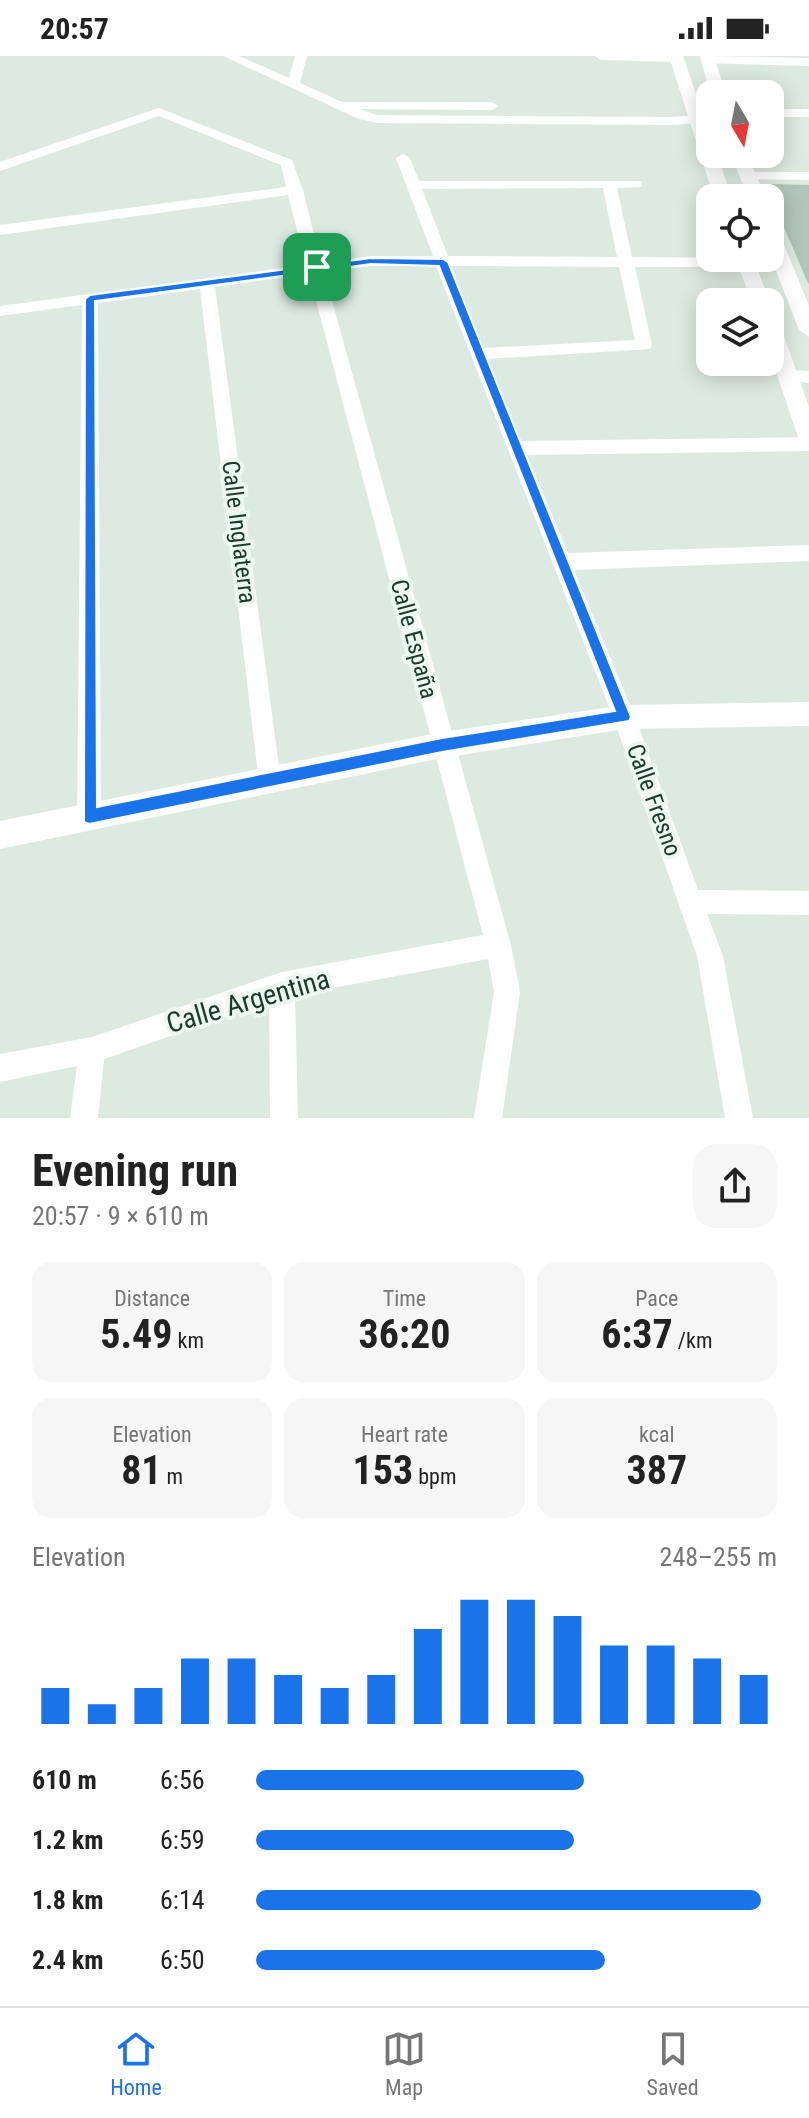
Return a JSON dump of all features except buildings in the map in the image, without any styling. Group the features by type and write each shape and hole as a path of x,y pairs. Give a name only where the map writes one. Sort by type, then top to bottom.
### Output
{"street":[{"path":"229,56 377,119 696,114"},
{"path":"294,82 301,56"},
{"path":"601,56 676,57 696,101"},
{"path":"714,80 708,58 809,62"},
{"name":"Calle España","path":"0,167 159,112 287,163 498,945 507,992 488,1118"},
{"path":"784,113 809,113"},
{"name":"Calle Fresno","path":"403,158 477,354 624,717 710,956 739,1118"},
{"path":"745,168 751,184"},
{"path":"748,176 809,176"},
{"path":"477,354 644,345 609,184"},
{"path":"415,185 637,184"},
{"path":"0,230 296,190"},
{"path":"0,311 371,261 696,261"},
{"path":"784,267 809,330"},
{"name":"Calle Inglaterra","path":"207,282 270,782"},
{"path":"89,817 90,299"},
{"path":"784,349 800,377 809,437"},
{"path":"516,448 809,444"},
{"path":"560,562 809,553"},
{"path":"0,835 442,745 624,717 809,714"},
{"path":"690,902 809,903"},
{"name":"Calle Argentina","path":"0,1068 92,1050 282,985 498,945"},
{"path":"282,985 284,1118"},
{"path":"84,1118 92,1050"}],"route":[{"path":"371,261 443,262 477,354 624,717 442,745 89,817 90,299 317,267 371,261"}]}
